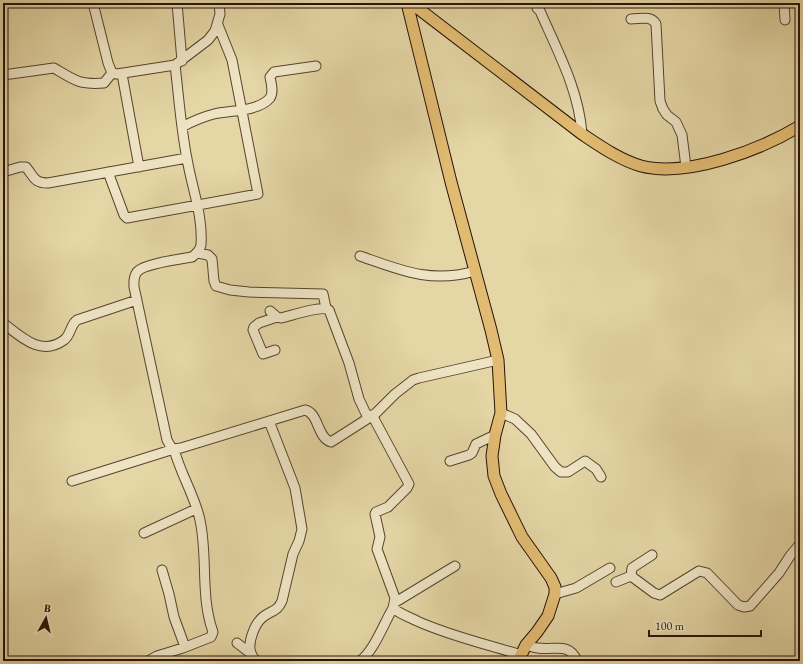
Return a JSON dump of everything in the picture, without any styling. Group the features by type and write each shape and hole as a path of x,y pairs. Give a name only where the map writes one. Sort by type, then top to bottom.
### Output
{"main road":[{"path":"407,3 498,360 501,413 495,435 492,463 494,476 522,537 555,586 555,594 548,616 522,653"},
{"path":"411,3 582,134 628,161 642,166 671,169 719,160 765,145 800,126"}],"street":[{"path":"93,3 108,63 112,72"},
{"path":"148,661 157,656 211,638 213,632 205,593 204,543 200,519 174,449 169,445 167,440 133,278 136,272 144,267 192,257 198,253 201,248 201,229 198,205 187,158 182,126 177,3"},
{"path":"112,72 122,74 179,63 208,40 218,25 220,14 219,3"},
{"path":"537,3 537,8 540,11 563,60 581,118 582,134"},
{"path":"784,3 785,20"},
{"path":"631,19 650,18 656,24 660,101 667,115 676,122 682,135 686,167"},
{"path":"108,172 124,216 127,218 258,194 232,60 218,25"},
{"path":"182,126 196,119 213,114 252,108 265,102 271,97 272,89 270,76 274,72 316,66"},
{"path":"3,74 54,68 74,80 89,85 104,84 112,72"},
{"path":"122,74 139,166"},
{"path":"3,171 26,167 40,183 48,183 187,158"},
{"path":"198,253 208,255 212,259 214,281 216,286 230,290 248,292 323,294 326,308 330,312 349,363 359,399 408,484 407,488 388,507 376,512 375,514 380,537 377,549 395,598 394,605 372,645 365,657 360,661"},
{"path":"360,256 415,274 446,276 475,271"},
{"path":"3,324 26,341 35,345 53,345 64,340 73,323 77,320 137,300"},
{"path":"275,350 263,354 253,330 254,327 274,314 281,318 326,308"},
{"path":"72,481 174,449 182,448 269,422 300,411 307,410 311,413 325,439 331,442 370,417 413,380 498,360"},
{"path":"501,413 515,419 531,434 559,470 568,472 585,460 596,469 601,477"},
{"path":"250,653 252,636 258,622 263,617 277,610 282,601 293,554 299,541 302,529 295,488 269,422"},
{"path":"450,461 469,455 472,453 476,444 495,435"},
{"path":"144,533 196,509"},
{"path":"631,576 654,593 660,595 699,571 702,571 707,573 738,605 747,607 750,606 779,573 800,544"},
{"path":"631,576 632,568 652,555"},
{"path":"394,605 455,566"},
{"path":"555,594 576,588 610,568"},
{"path":"162,570 174,617 185,647"},
{"path":"616,582 631,576"},
{"path":"394,605 404,615 450,634 522,653 538,648 564,648 571,653 577,661"},
{"path":"237,643 250,653 256,661"}]}
